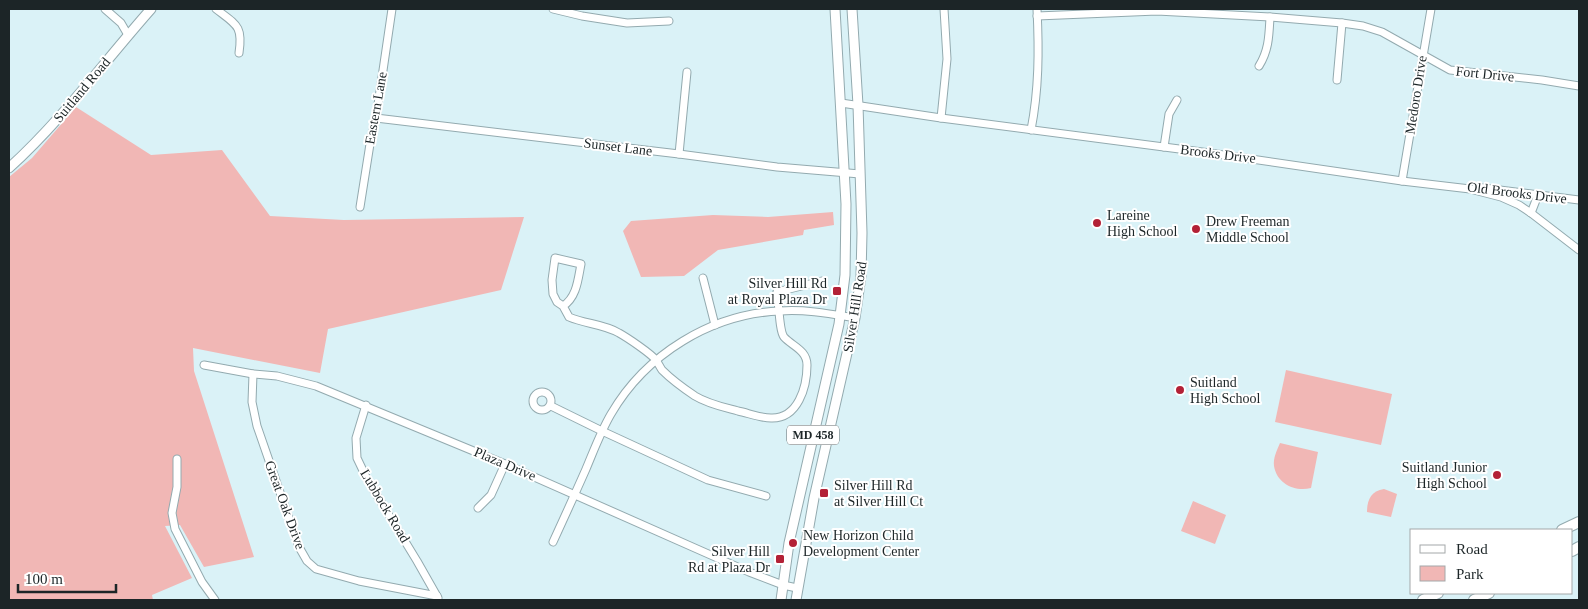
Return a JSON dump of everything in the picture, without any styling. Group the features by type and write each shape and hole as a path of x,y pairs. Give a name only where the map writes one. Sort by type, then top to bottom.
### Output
{"highway":[{"path":"1564,529 1579,522"},
{"path":"1423,600 1436,594"},
{"path":"1474,600 1487,594"}],"main road":[{"name":"Suitland Road","path":"9,168 55,123 151,9"},
{"name":"Silver Hill Road","path":"781,600 789,544 840,315 846,254 845,173 835,9"},
{"name":"Silver Hill Road","path":"796,600 814,498 855,318 863,254 858,105 852,9"}],"street":[{"path":"105,9 121,23 128,35"},
{"path":"216,9 238,28 241,37 239,53"},
{"name":"Eastern Lane","path":"360,207 376,118 392,9"},
{"path":"553,9 582,12 628,24 669,21"},
{"path":"941,118 947,59 944,9"},
{"name":"Medoro Drive","path":"1402,181 1432,9"},
{"name":"Fort Drive","path":"1037,12 1157,11 1342,23 1363,26 1382,32 1444,68 1458,72 1542,80 1579,86"},
{"path":"1031,130 1036,107 1038,77 1037,12"},
{"path":"1259,66 1268,48 1270,17"},
{"path":"1337,80 1342,23"},
{"path":"679,154 687,72"},
{"path":"1164,147 1168,114 1177,100"},
{"name":"Brooks Drive","path":"841,103 1455,187 1501,197 1531,213 1579,250"},
{"name":"Sunset Lane","path":"376,118 777,167 860,174"},
{"name":"Old Brooks Drive","path":"1455,187 1493,188 1579,200"},
{"path":"1531,213 1538,195"},
{"path":"563,306 569,303 573,297 581,264 555,258 552,273 552,289 557,302 563,306 569,317 614,331 655,359 677,383 702,400 768,418 784,416 800,400 804,388 807,365 802,351 787,340 782,333 777,292 822,281"},
{"path":"703,278 715,325"},
{"path":"553,542 611,414 626,392 655,359 692,336 715,325 747,316 780,311 840,315 855,318"},
{"name":"Plaza Drive","path":"204,365 277,376 316,386 366,405 505,464 783,585 797,588"},
{"name":"Great Oak Drive","path":"254,374 252,402 257,426 299,547 306,561 313,568 322,571 439,599"},
{"name":"Lubbock Road","path":"366,405 356,438 357,458 367,479 439,599"},
{"path":"551,406 708,480 766,496"},
{"path":"177,458 177,487 172,513 175,529 202,582 215,600"},
{"path":"478,508 491,494 505,464"}],"green space":[{"path":"76,107 151,155 222,150 270,216 344,220 524,217 501,290 328,329 320,373 193,348 194,371 254,557 204,567 180,525 165,526 192,578 152,595 153,600 9,600 9,177 32,158"},
{"path":"833,212 834,225 804,230 803,235 718,250 684,276 641,277 623,231 631,221 713,215 768,217"},
{"path":"1286,370 1392,394 1381,445 1275,422"},
{"path":"1280,443 1318,452 1311,488 1293,488 1279,478 1274,463"},
{"path":"1384,489 1397,494 1391,517 1367,512 1368,504 1373,494"},
{"path":"1193,501 1226,515 1215,544 1181,531"}],"place":[{"name":"Lareine High School","path":"1097,223"},
{"name":"Drew Freeman Middle School","path":"1196,229"},
{"name":"Silver Hill Rd at Royal Plaza Dr","path":"837,291"},
{"name":"Suitland High School","path":"1180,390"},
{"name":"Suitland Junior High School","path":"1497,475"},
{"name":"Silver Hill Rd at Silver Hill Ct","path":"824,493"},
{"name":"New Horizon Child Development Center","path":"793,543"},
{"name":"Silver Hill Rd at Plaza Dr","path":"780,559"}]}
